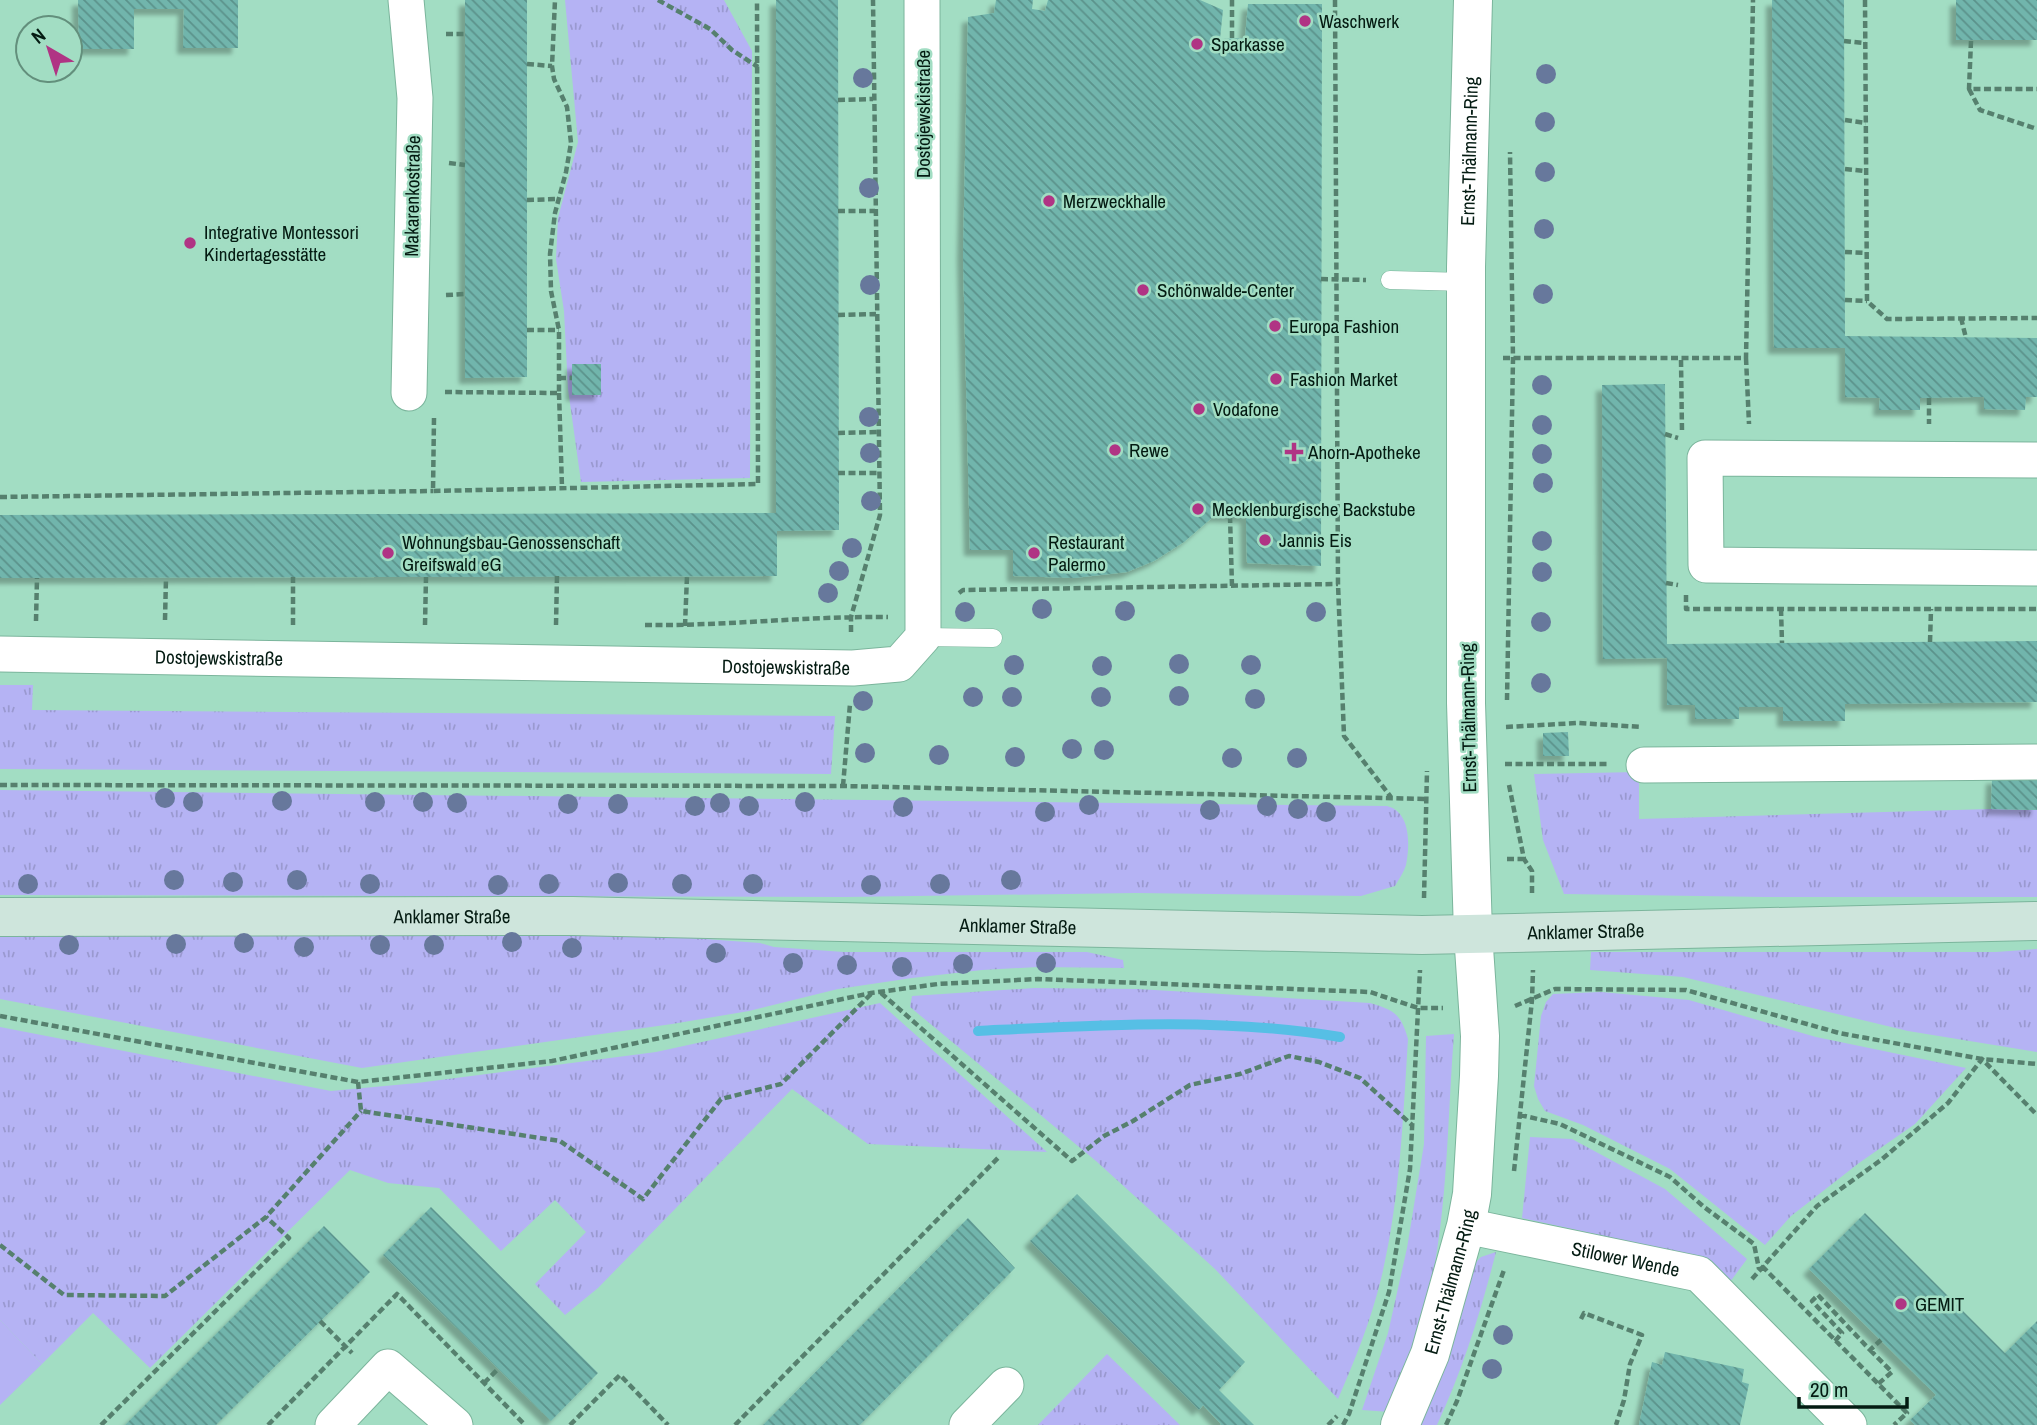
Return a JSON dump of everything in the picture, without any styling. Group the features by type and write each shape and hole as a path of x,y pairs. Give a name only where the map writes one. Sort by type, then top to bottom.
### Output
{"main road":[{"name":"Anklamer Straße","path":"0,917 573,916 1413,935 2037,921"}],"street":[{"name":"Makarenkostraße","path":"406,0 415,98 421,392"},
{"name":"Dostojewskistraße","path":"0,654 853,668 899,664 923,627 922,0"},
{"name":"Ernst-Thälmann-Ring","path":"1400,1425 1430,1354 1466,1226 1472,1194 1480,1036 1473,933 1466,703 1466,282 1473,0"},
{"path":"2037,460 1705,458 1706,565 2037,568"},
{"path":"1644,765 2037,762"},
{"name":"Stilower Wende","path":"1466,1226 1699,1274 1849,1425"},
{"path":"333,1425 388,1367 455,1425"},
{"path":"967,1425 1006,1385"}],"lane":[{"path":"1390,280 1466,282"},
{"path":"923,627 993,638"}],"path":[{"path":"555,0 552,66 554,79 567,107 571,142 558,199 550,254 551,291 559,330 562,487"},
{"path":"658,0 710,30 758,68"},
{"path":"0,497 758,484 757,0"},
{"path":"843,786 853,668 851,617 880,515 873,0"},
{"path":"1232,0 1232,38"},
{"path":"1335,0 1338,584 1343,736 1391,798"},
{"path":"1749,432 1746,358 1753,0"},
{"path":"1865,0 1867,301"},
{"path":"1844,41 1865,43"},
{"path":"1971,41 1969,89 1980,110 2037,129"},
{"path":"527,65 552,66"},
{"path":"1969,89 2037,89"},
{"path":"838,100 873,99"},
{"path":"1844,120 1866,123"},
{"path":"1507,713 1513,359 1510,152"},
{"path":"1844,169 1866,171"},
{"path":"527,200 558,199"},
{"path":"838,211 875,211"},
{"path":"1845,252 1866,253"},
{"path":"1321,279 1390,280"},
{"path":"1845,300 1867,301 1887,319 2037,318"},
{"path":"838,315 876,314"},
{"path":"1961,318 1966,338"},
{"path":"527,330 559,330"},
{"path":"1466,354 1513,359 1746,358"},
{"path":"559,378 572,378"},
{"path":"433,491 421,392 559,393"},
{"path":"1929,398 1929,432"},
{"path":"838,433 878,432"},
{"path":"838,473 879,473"},
{"path":"1230,516 1232,586"},
{"path":"556,625 557,576"},
{"path":"685,625 687,576"},
{"path":"293,577 293,625"},
{"path":"425,625 426,577"},
{"path":"36,625 37,578"},
{"path":"164,625 166,578"},
{"path":"851,617 923,627 963,590 1338,584"},
{"path":"1781,609 1782,643"},
{"path":"1930,642 1931,609"},
{"name":"Ernst-Thälmann-Ring","path":"1532,871 1524,859 1504,764 1644,765"},
{"path":"0,785 843,786 1427,799"},
{"path":"0,1016 358,1083 552,1061 871,993 938,984 1038,979 1370,992 1418,1008 1413,1125 1410,1169 1389,1292 1343,1425"},
{"path":"1532,1000 1555,989 1686,990 1839,1033 1982,1059 2037,1064"},
{"path":"361,1111 560,1141 643,1199 721,1099 781,1084 871,993"},
{"path":"881,993 1072,1161 1104,1136 1190,1085 1240,1074 1289,1056 1319,1062 1360,1078 1413,1125"},
{"path":"1982,1059 2037,1115"},
{"path":"1731,1307 1761,1268 1817,1206 1881,1160 1948,1103 1982,1059"},
{"path":"0,1245 64,1295 164,1296 266,1217 361,1111 358,1083"},
{"path":"1520,1115 1560,1124 1670,1177 1704,1208 1754,1244 1761,1268 1907,1413 1894,1425"},
{"path":"736,1425 998,1158"},
{"path":"101,1425 289,1238 266,1217"},
{"path":"1835,1340 1842,1333 1812,1301 1818,1295 1892,1372 1878,1384"},
{"path":"1581,1319 1584,1313 1642,1335 1630,1364 1624,1400 1616,1425"},
{"path":"320,1321 377,1379"},
{"path":"1870,1350 1881,1340"},
{"path":"484,1383 498,1369"},
{"path":"570,1425 620,1374 668,1425"},
{"path":"1328,1425 1337,1416"}],"green space":[{"path":"565,0 724,0 752,51 750,478 581,482 568,389 564,311 556,259 558,218 578,142"},
{"path":"0,685 33,685 32,710 835,716 831,774 0,769"},
{"path":"1639,772 1639,819 2037,810 2037,897 1564,894 1543,840 1534,774"},
{"path":"0,790 1387,806 1395,809 1405,822 1408,848 1405,868 1395,886 1361,896 1136,893 845,897 0,895"},
{"path":"609,932 844,952 1087,952 1123,960 1124,968 1038,967 912,978 838,989 749,1011 672,1024 362,1068 0,999 0,934"},
{"path":"2037,949 2037,1052 1908,1031 1683,977 1590,970 1591,952 1996,952"},
{"path":"1034,988 1138,989 1370,1003 1391,1011 1399,1018 1408,1039 1393,1219 1372,1310 1338,1399 1215,1269 1096,1161 910,1007 912,996"},
{"path":"1601,992 1689,1000 1816,1037 1966,1068 1915,1124 1791,1216 1765,1245 1670,1169 1583,1125 1545,1111 1534,1086 1541,1016 1546,1002 1553,994"},
{"path":"880,1003 1047,1152 868,1144 792,1089 598,1288 565,1315 535,1284 586,1232 555,1200 501,1251 439,1188 388,1183 350,1170 150,1368 93,1313 42,1364 0,1320 0,1027 331,1091 417,1083 656,1052"},
{"path":"1454,1034 1443,1206 1427,1301 1390,1412 1362,1410 1388,1333 1407,1248 1424,1144 1426,1036"},
{"path":"1530,1137 1572,1139 1665,1189 1747,1259 1730,1282 1700,1257 1522,1218"},
{"path":"1496,1252 1471,1340 1437,1425 1420,1425 1474,1264 1481,1257"},
{"path":"0,1320 42,1364 0,1405"},
{"path":"1107,1354 1180,1425 1038,1425"}],"building":[{"path":"78,0 238,0 238,48 183,48 184,9 134,9 134,49 84,49 84,14 78,14"},
{"path":"465,0 527,0 527,377 465,378"},
{"path":"776,0 838,0 839,530 777,531 777,576 0,578 0,515 776,513"},
{"name":"Schönwalde-Center","path":"996,0 1033,0 1032,9 1045,11 1048,0 1200,0 1223,10 1220,39 1245,38 1248,4 1322,4 1321,566 1247,563 1246,517 1214,516 1184,542 1154,561 1127,572 1074,578 1013,576 1013,550 970,550 963,255 968,17 994,13"},
{"path":"1772,0 1844,0 1845,336 2037,338 2037,397 2026,397 2025,410 1984,409 1984,397 1972,397 1920,398 1920,410 1879,410 1880,398 1845,397 1845,348 1774,348"},
{"path":"1956,0 2037,0 2037,40 1956,40"},
{"path":"572,364 601,364 601,395 572,395"},
{"path":"1665,384 1667,644 2037,641 2037,702 1845,704 1845,721 1783,721 1783,707 1739,707 1739,719 1695,719 1695,705 1667,705 1667,658 1603,659 1602,385"},
{"path":"1568,732 1569,756 1543,756 1543,733"},
{"path":"1992,778 2037,779 2037,810 1991,809"},
{"path":"1077,1194 1245,1362 1219,1390 1254,1425 1220,1425 1203,1405 1199,1410 1030,1241"},
{"path":"431,1207 598,1373 551,1421 383,1255"},
{"name":"GEMIT","path":"1865,1213 2005,1353 2037,1321 2037,1425 1915,1425 1910,1420 1936,1395 1809,1269"},
{"path":"968,1218 1015,1268 860,1425 763,1425"},
{"path":"324,1226 370,1272 216,1425 125,1425"},
{"path":"1665,1352 1744,1369 1742,1382 1749,1384 1740,1425 1639,1425 1652,1362 1662,1365"}],"waterway":[{"path":"978,1031 1159,1024 1250,1027 1340,1037"}],"place":[{"name":"Waschwerk","path":"1305,21"},
{"name":"Sparkasse","path":"1197,44"},
{"name":"Merzweckhalle","path":"1049,201"},
{"name":"Integrative Montessori Kindertagesstätte","path":"190,243"},
{"name":"Schönwalde-Center","path":"1143,290"},
{"name":"Europa Fashion","path":"1275,326"},
{"name":"Fashion Market","path":"1276,379"},
{"name":"Vodafone","path":"1199,409"},
{"name":"Rewe","path":"1115,450"},
{"name":"Ahorn-Apotheke","path":"1294,452"},
{"name":"Mecklenburgische Backstube","path":"1198,509"},
{"name":"Jannis Eis","path":"1265,540"},
{"name":"Wohnungsbau-Genossenschaft Greifswald eG","path":"388,553"},
{"name":"Restaurant Palermo","path":"1034,553"},
{"name":"GEMIT","path":"1901,1304"}]}
